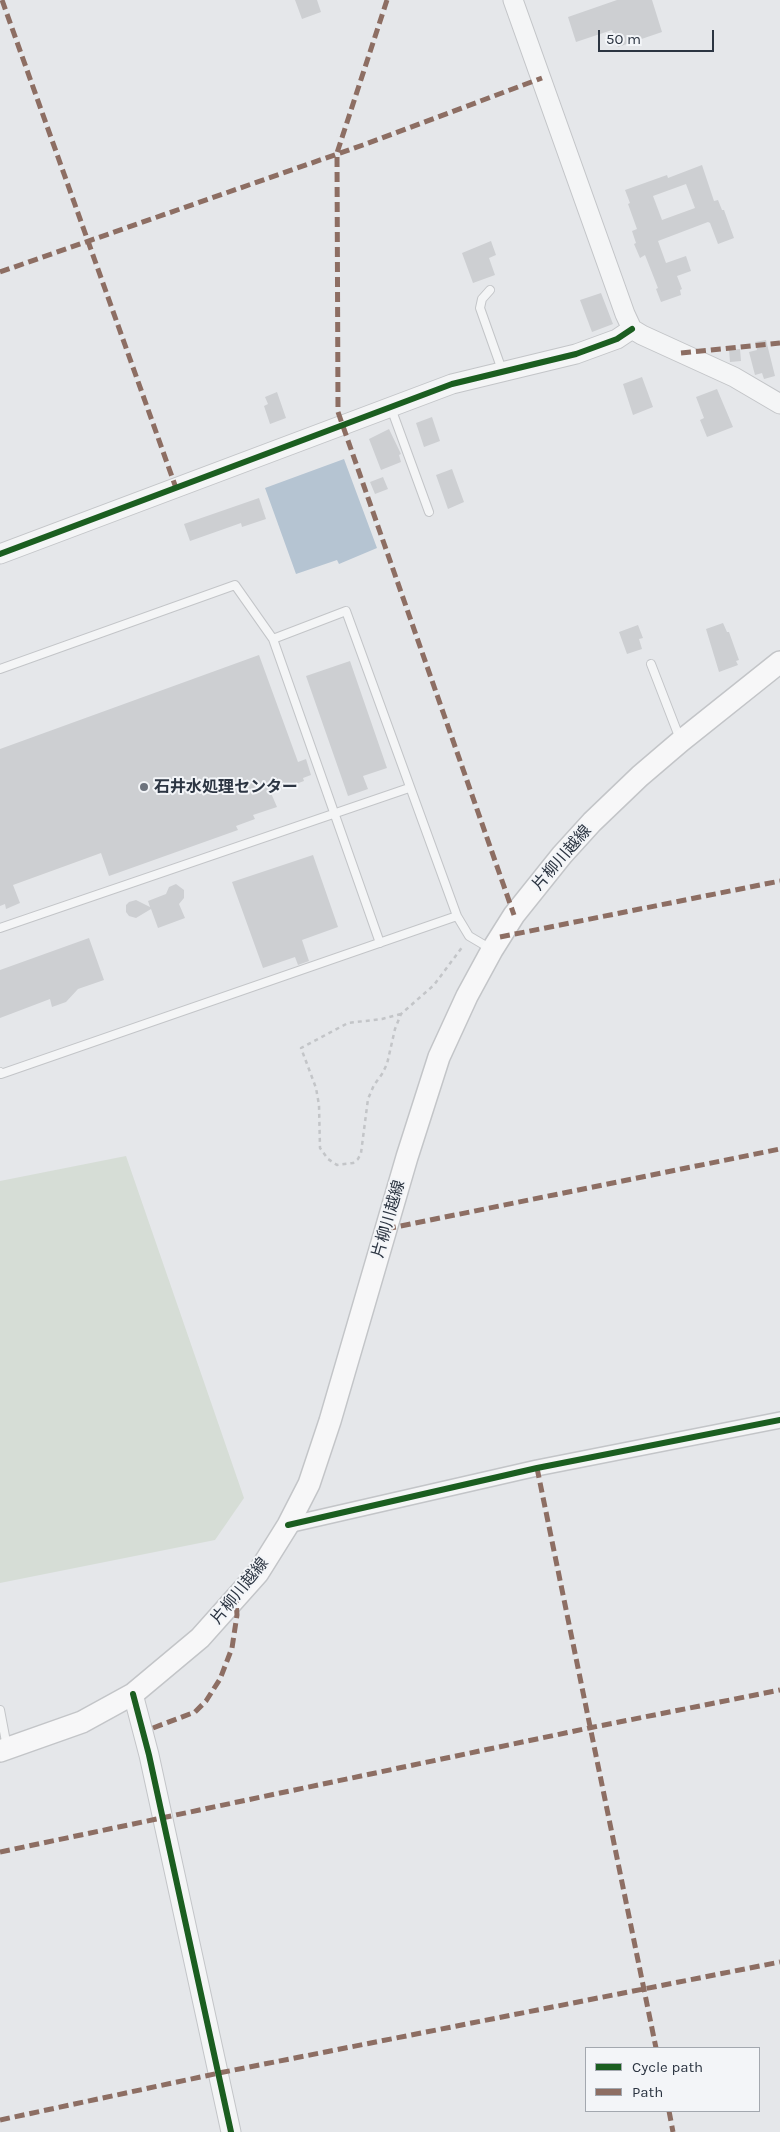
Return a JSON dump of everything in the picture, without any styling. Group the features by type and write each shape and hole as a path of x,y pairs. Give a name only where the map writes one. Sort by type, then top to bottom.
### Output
{"main road":[{"name":"片柳川越線","path":"4,1750 82,1722 132,1694 200,1638 258,1573 288,1526 309,1484 330,1421 407,1157 439,1057 467,996 492,950 514,915 562,855 592,822 680,741 780,662"}],"street":[{"path":"513,0 632,329 734,377 780,404"},
{"path":"0,554 452,384 576,354 617,339 632,329"},
{"path":"288,1526 537,1468 780,1420"},
{"path":"132,1694 148,1755 231,2132"}],"lane":[{"path":"490,290 482,299 480,308 503,372"},
{"path":"391,408 429,512"},
{"path":"0,669 234,585 273,639 336,813 380,943"},
{"path":"273,639 346,610 457,916 469,936 492,950"},
{"path":"651,664 680,741"},
{"path":"0,928 409,788"},
{"path":"0,1072 1,1074 457,916"},
{"path":"0,1710 4,1750"}],"path":[{"path":"401,1014 382,1019 348,1023 301,1048 316,1088 319,1105 320,1148 328,1159 337,1165 353,1163 361,1153 368,1098 387,1064 392,1036 401,1014 434,985 455,960 469,936"}],"shaded area":[{"path":"126,1156 244,1498 215,1540 0,1583 0,1181"}],"water":[{"path":"344,459 377,548 339,564 337,560 296,574 265,488"}],"building":[{"path":"295,0 317,0 321,12 302,19"},
{"path":"617,0 652,0 662,32 618,47 612,30 576,42 568,17"},
{"path":"702,165 714,201 718,200 722,210 724,210 734,238 718,244 708,222 658,241 666,263 686,256 691,271 677,276 682,289 680,290 681,295 661,302 656,289 658,288 645,255 640,258 634,244 636,243 632,231 637,229 625,190 667,175 668,178","holes":["686,184 695,208 662,220 653,196"]},
{"path":"491,241 496,255 489,258 495,275 473,283 462,253"},
{"path":"601,293 613,324 592,332 580,300"},
{"path":"766,340 775,376 764,379 762,373 755,375 749,352 757,350 755,342"},
{"path":"740,349 741,361 730,362 729,350"},
{"path":"642,377 653,407 633,415 623,384"},
{"path":"717,389 733,427 707,437 700,420 704,418 696,397"},
{"path":"277,392 286,418 270,424 264,406 268,404 265,397"},
{"path":"432,417 440,441 424,447 416,423"},
{"path":"389,429 401,454 399,455 401,462 381,470 369,439"},
{"path":"452,469 464,502 448,509 436,475"},
{"path":"383,477 388,489 375,494 370,482"},
{"path":"259,498 266,519 242,527 241,523 190,541 184,524"},
{"path":"723,623 727,632 729,632 739,660 736,661 738,665 719,672 706,629"},
{"path":"638,625 643,638 639,639 642,649 627,654 619,632"},
{"name":"石井水処理センター","path":"259,655 298,762 306,759 311,775 303,778 304,781 271,793 277,807 253,815 255,819 236,826 238,830 109,876 101,853 13,885 20,903 6,909 5,904 0,906 0,749"},
{"path":"350,661 387,768 363,776 368,789 348,796 306,676"},
{"path":"313,855 338,927 302,940 309,961 298,965 295,957 263,968 232,882"},
{"path":"176,884 184,890 184,898 179,904 185,918 158,928 151,909 136,918 129,916 126,912 126,905 136,900 150,907 148,901 166,894 169,887"},
{"path":"89,938 104,980 78,989 66,1002 52,1007 50,999 0,1018 0,970"}],"marked path":[{"path":"2,0 176,488"},
{"path":"387,0 337,153 338,412 514,915"},
{"path":"0,272 363,145 542,78"},
{"path":"681,353 780,343"},
{"path":"500,937 780,881"},
{"path":"386,1229 780,1149"},
{"path":"537,1468 656,2047"},
{"path":"153,1728 195,1712 206,1701 220,1679 232,1648 237,1615 236,1599"},
{"path":"0,1852 589,1728 780,1690"},
{"path":"0,2120 219,2073 780,1962"},
{"path":"669,2112 673,2132"}],"cycle path":[{"path":"0,554 452,384 576,354 617,339 632,329"},
{"path":"288,1525 537,1468 780,1420"},
{"path":"133,1694 149,1755 231,2132"}],"place":[{"name":"石井水処理センター","path":"144,787"}]}
